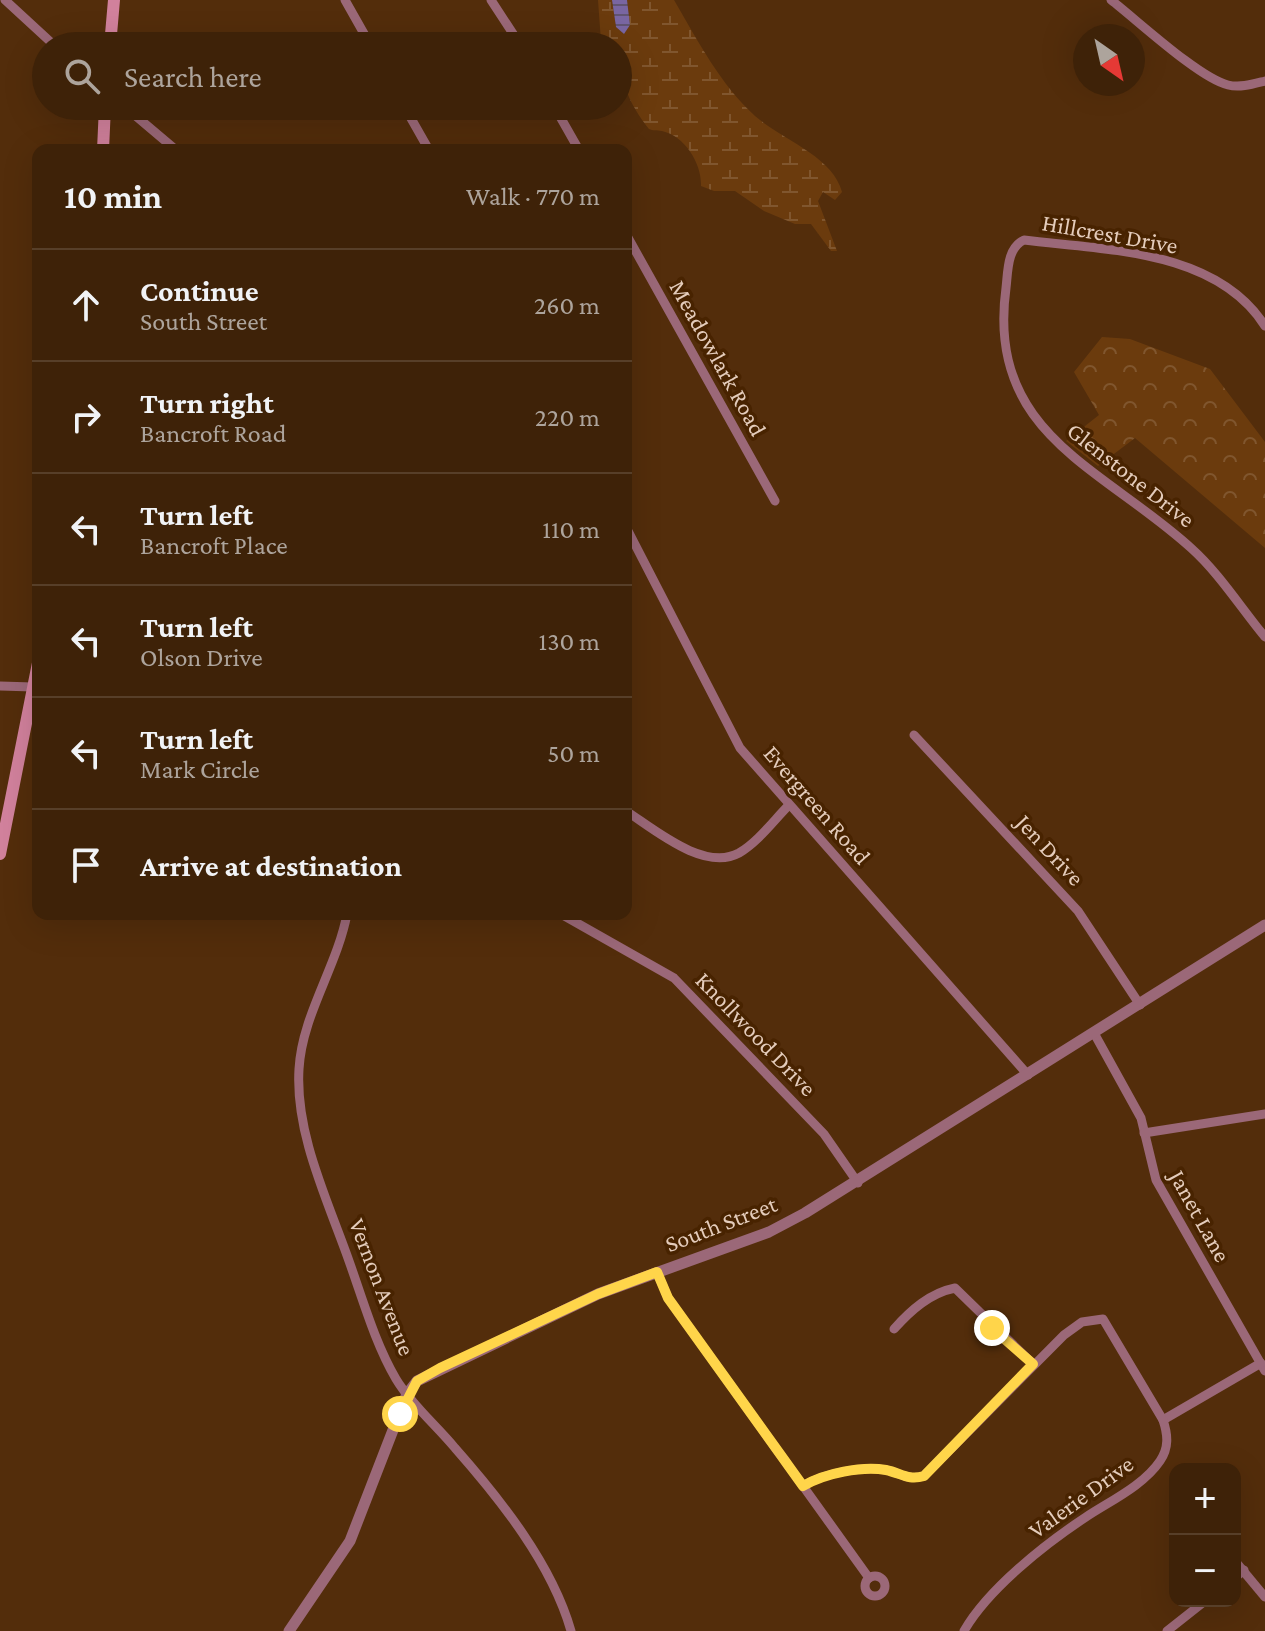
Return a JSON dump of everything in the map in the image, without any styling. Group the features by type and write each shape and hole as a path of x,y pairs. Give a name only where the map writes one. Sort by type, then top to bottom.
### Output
{"main road":[{"path":"111,32 114,0"},
{"path":"103,144 104,120"},
{"path":"0,854 32,692"}],"street":[{"path":"5,0 40,32"},
{"path":"345,0 363,32"},
{"path":"491,0 512,32"},
{"path":"1111,0 1209,75 1228,85 1249,86 1265,81"},
{"path":"141,120 169,144"},
{"path":"412,120 426,144"},
{"path":"562,120 576,144"},
{"name":"Hillcrest Drive","path":"1024,240 1148,256 1189,269 1224,286 1265,326"},
{"name":"Glenstone Drive","path":"1024,240 1017,243 1010,255 1001,321 1006,359 1031,413 1043,431 1070,455 1192,548 1265,637"},
{"name":"Meadowlark Road","path":"632,245 775,501"},
{"name":"Evergreen Road","path":"632,539 740,748 1028,1075"},
{"path":"0,686 32,687"},
{"name":"Jen Drive","path":"914,735 1078,911 1140,1005"},
{"path":"632,815 699,854 719,858 738,853 789,805"},
{"name":"Vernon Avenue","path":"346,920 342,938 305,1036 298,1092 302,1123 382,1351 407,1394 485,1483 514,1524 542,1568 571,1631"},
{"name":"Knollwood Drive","path":"572,920 674,978 824,1134 858,1183"},
{"name":"South Street","path":"289,1631 350,1541 407,1394 417,1381 598,1294 769,1232 858,1183 1265,925"},
{"name":"Janet Lane","path":"1094,1033 1131,1096 1156,1180 1263,1367"},
{"path":"1144,1133 1265,1114"},
{"path":"657,1272 668,1298 869,1578"},
{"path":"894,1329 911,1310 942,1291 955,1288 1033,1364"},
{"path":"803,1486 858,1470 887,1470 907,1478 924,1476 1033,1364 1082,1322 1103,1319 1163,1420 1263,1367"},
{"name":"Valerie Drive","path":"964,1631 991,1597 1062,1533 1147,1476 1166,1449 1167,1434 1163,1420"},
{"path":"1241,1567 1265,1597"},
{"path":"1241,1573 1244,1570"},
{"path":"1167,1631 1197,1607"}],"green space":[{"path":"598,0 612,0 616,27 622,32 600,32"},
{"path":"627,0 674,0 710,61 742,104 817,158 837,179 842,192 835,200 823,192 818,201 837,251 831,251 811,224 795,224 764,211 735,191 714,191 701,186 699,169 685,145 670,134 649,129 632,102 632,32 625,32 630,25"},
{"path":"1102,337 1130,339 1210,369 1265,442 1265,548 1135,438 1098,466 1066,441 1099,415 1074,372"}],"shaded area":[{"path":"612,0 627,0 630,25 625,32 616,27"}],"route":[{"path":"400,1414 407,1394 417,1381 440,1368 625,1282 657,1272 668,1298 803,1486 858,1470 887,1470 916,1478 924,1476 1033,1364 992,1328"}]}
